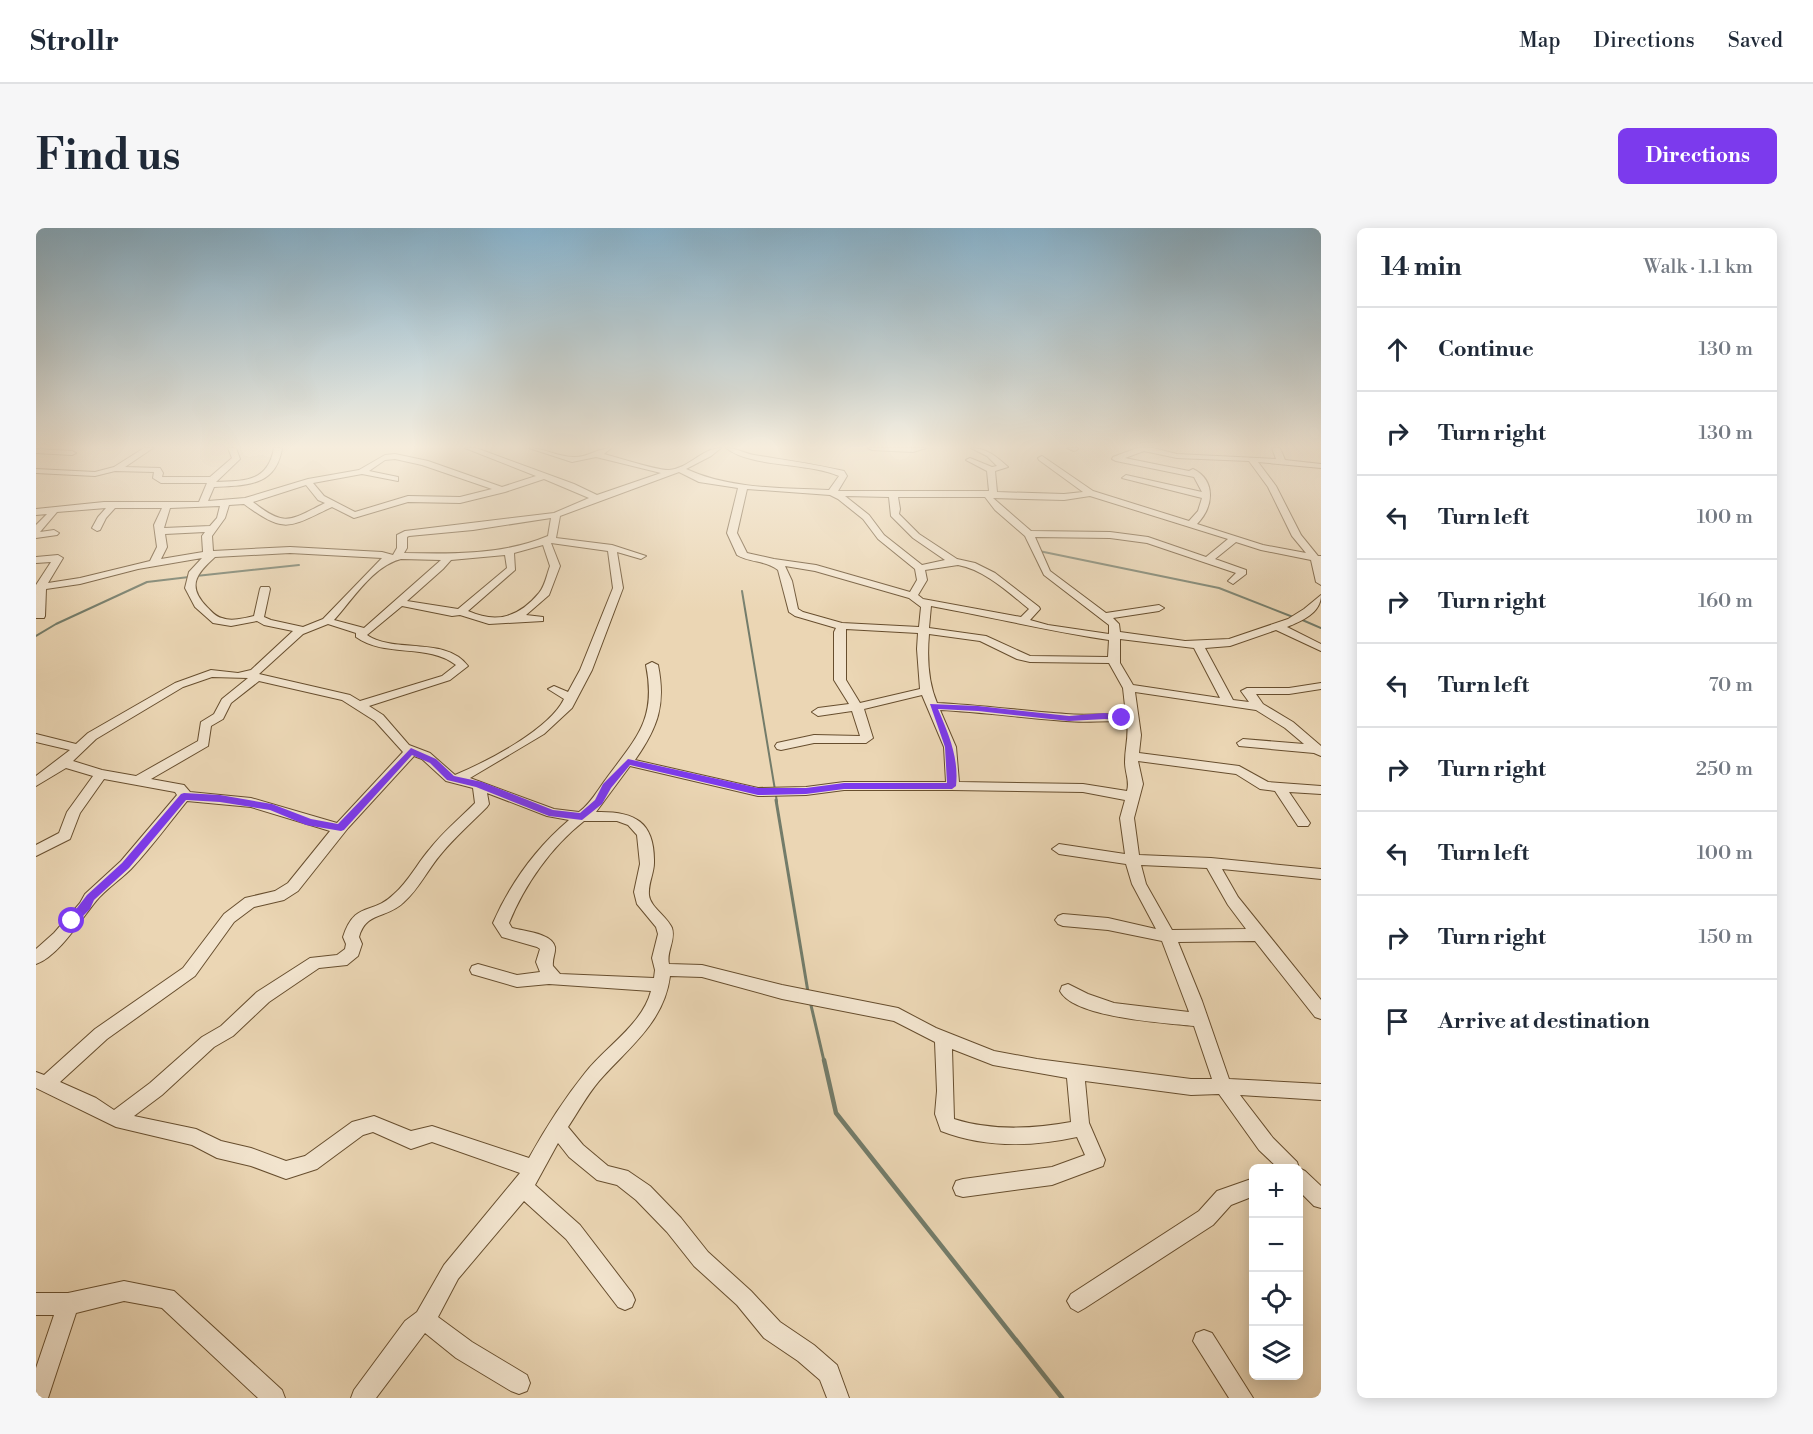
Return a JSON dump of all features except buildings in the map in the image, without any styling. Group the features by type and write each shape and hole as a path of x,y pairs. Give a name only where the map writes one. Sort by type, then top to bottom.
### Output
{"street":[{"path":"210,554 206,540 221,518 225,503"},
{"path":"36,512 53,512 70,508 229,503"},
{"path":"248,503 270,519 283,523 291,522 331,504 354,514 395,503"},
{"path":"139,780 204,743 205,725 219,716 226,701 303,630 327,621 373,571 395,558 402,548 402,536 408,533 556,515 585,503"},
{"path":"739,503 732,533 740,553 773,562 816,568 913,596 923,602 1023,621 1047,628 1198,644 1227,643 1251,633 1293,621 1316,605 1321,598"},
{"path":"848,503 866,517 881,537 920,568 922,580 913,596"},
{"path":"893,503 894,514 916,536 954,562"},
{"path":"992,503 1028,534 1038,553 1041,567 1047,573 1114,624 1116,672 1129,687 1135,735 1131,763 1136,784 1127,818 1132,843 1132,860 1139,884 1168,936 1223,1086 1266,1144 1286,1164"},
{"path":"1119,503 1234,539 1290,554 1318,558"},
{"path":"1192,524 1202,516 1205,503"},
{"path":"1280,503 1297,536 1318,558 1321,582"},
{"path":"154,563 162,547 159,525 168,505"},
{"path":"97,528 102,517 112,506"},
{"path":"36,533 53,512"},
{"path":"516,618 545,593 555,566 548,540 554,529 553,519 556,515"},
{"path":"160,531 212,529"},
{"path":"36,533 54,533"},
{"path":"1028,534 1110,535 1148,540 1243,572 1233,581"},
{"path":"1208,560 1234,539"},
{"path":"39,587 80,581 154,563 210,554 290,550 382,555 395,558 448,557 509,551 548,540 612,548 641,556"},
{"path":"458,780 547,726 569,705 591,659 618,588 612,548"},
{"path":"460,612 489,586 506,576 512,568 509,551"},
{"path":"210,554 190,577 190,587 194,597 217,621 231,622 259,618 268,623 303,630"},
{"path":"360,705 446,678 463,664 445,655 370,642 360,635 401,603 448,557"},
{"path":"36,560 58,558 39,587 40,616"},
{"path":"773,562 784,571 793,610 842,626 924,631 982,638 1030,659 1114,660"},
{"path":"920,568 954,562 984,570 1033,607 1034,612 1023,621"},
{"path":"259,618 265,589"},
{"path":"923,602 926,606 922,649 926,691 950,747 952,786"},
{"path":"401,603 452,613 460,612 490,621 516,618 539,619"},
{"path":"1106,616 1159,608"},
{"path":"327,621 366,632"},
{"path":"781,746 813,739 866,740 857,707 840,680 839,632 842,626"},
{"path":"1278,627 1321,648"},
{"path":"1198,644 1227,700"},
{"path":"556,980 546,971 543,958 548,948 542,942 507,933 501,923 506,910 535,864 568,828 598,802 646,733 654,710 656,686 652,665"},
{"path":"36,782 64,763 77,748 119,718 202,675 220,673 252,677 346,697 379,718 405,748 426,756 451,778 479,785 552,813 582,817 618,816 633,822 644,834 647,864 641,892 642,900 663,925 666,934 660,958 662,978 656,1004 649,1016 591,1078 532,1168 523,1187 451,1272 425,1320 413,1329 362,1398"},
{"path":"1320,751 1289,725 1259,706 1247,691 1289,691 1321,686"},
{"path":"1129,687 1259,706"},
{"path":"554,689 571,698"},
{"path":"818,712 857,707 926,691"},
{"path":"933,706 957,709 978,708 1069,718 1105,716 1132,718"},
{"path":"36,738 77,748"},
{"path":"1243,742 1320,751"},
{"path":"38,1081 101,1034 166,991 189,972 229,918 250,902 279,896 293,887 341,828 411,751"},
{"path":"1133,756 1239,770 1258,783 1280,788 1321,790"},
{"path":"628,762 758,792 806,791 844,786 952,786 1083,788 1134,797"},
{"path":"64,763 101,774 178,788 183,791 184,796"},
{"path":"36,851 65,836 74,812 101,774"},
{"path":"116,1119 156,1089 208,1042 227,1031 263,997 316,962 340,961 352,952 354,944 351,937 355,924 361,917 389,906 400,898 435,851 482,804 479,785"},
{"path":"1280,788 1303,823"},
{"path":"184,796 272,807 309,822 341,828"},
{"path":"39,954 86,906 90,898 126,865 184,796"},
{"path":"1059,849 1132,860 1211,863 1320,876"},
{"path":"1211,863 1233,901 1321,1011"},
{"path":"1063,920 1108,924 1148,934 1168,936 1259,935"},
{"path":"478,970 518,981 549,978 632,985 702,971 782,992 898,1015 943,1038 993,1058 1037,1067 1191,1087 1223,1086 1321,1092"},
{"path":"1068,991 1086,1002 1110,1009 1199,1020"},
{"path":"943,1038 946,1090 944,1113 947,1125 991,1137 1050,1135 1082,1128"},
{"path":"963,1188 1052,1176 1096,1160 1082,1128 1075,1071"},
{"path":"38,1081 56,1087 116,1119 196,1137 217,1149 251,1157 286,1170 310,1163 358,1128 374,1124 411,1140 432,1134 532,1168"},
{"path":"557,1128 576,1151 604,1174 621,1176 643,1193 674,1225 701,1259 744,1298 772,1330 806,1353 829,1373 838,1398"},
{"path":"1303,1181 1321,1199"},
{"path":"523,1187 573,1232 626,1300"},
{"path":"1078,1301 1206,1218 1224,1198 1249,1189"},
{"path":"36,1304 68,1304 124,1291 167,1298 274,1398"},
{"path":"37,1398 68,1304"},
{"path":"425,1320 464,1350 519,1383"},
{"path":"1204,1341 1242,1398"}],"waterway":[{"path":"1039,551 1219,588 1293,617"},
{"path":"196,576 299,565"},
{"path":"36,636 56,624 147,582 189,577"},
{"path":"742,591 777,802"},
{"path":"1300,619 1321,628"},
{"path":"776,800 808,992"},
{"path":"810,1001 824,1061"},
{"path":"824,1060 836,1113 1062,1398"}],"route":[{"path":"72,921 90,898 126,865 184,796 272,807 309,822 341,828 411,751 426,756 451,778 479,785 552,813 582,817 598,802 607,786 628,762 758,792 806,791 844,786 952,786 950,747 933,706 957,709 978,708 1069,718 1090,716 1122,718"}]}
